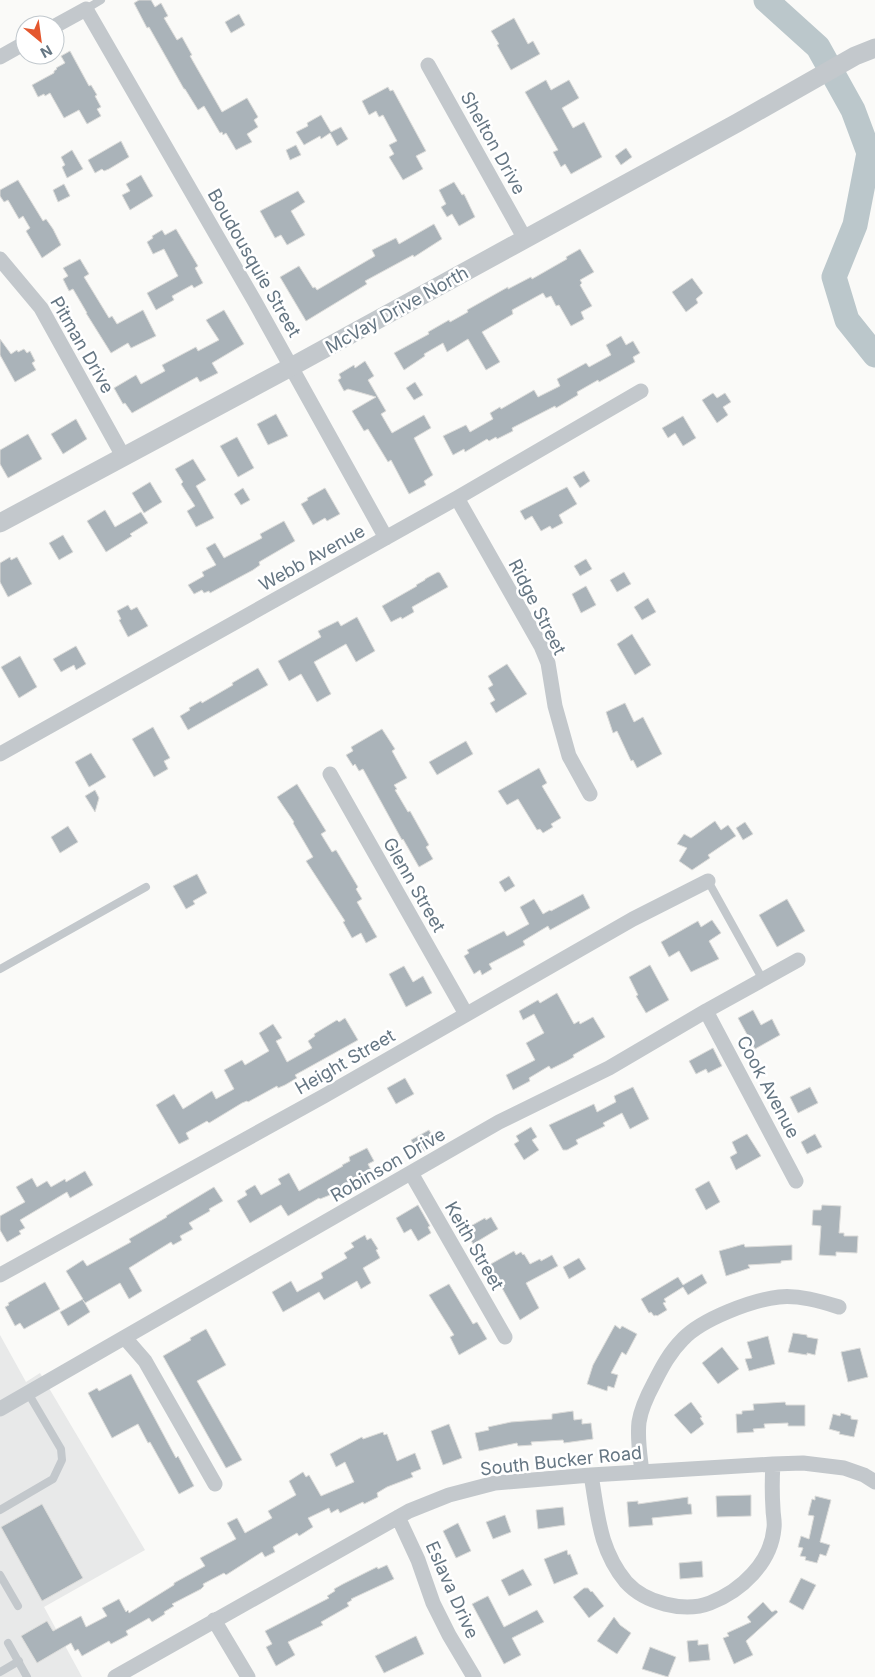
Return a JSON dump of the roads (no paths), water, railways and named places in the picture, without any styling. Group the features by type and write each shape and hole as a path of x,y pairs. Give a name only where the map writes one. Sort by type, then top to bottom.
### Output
{"street":[{"path":"65,21 86,9"},
{"name":"Boudousquie Street","path":"86,9 386,538"},
{"path":"0,57 15,49"},
{"name":"McVay Drive North","path":"0,522 291,368 870,50"},
{"name":"Shelton Drive","path":"428,66 525,239"},
{"name":"Pitman Drive","path":"0,258 40,308 123,456"},
{"name":"Webb Avenue","path":"0,754 457,498 641,391"},
{"name":"Ridge Street","path":"457,498 548,663 555,706 569,756 590,794"},
{"name":"Glenn Street","path":"330,774 466,1014"},
{"name":"Height Street","path":"0,1275 324,1096 633,919 708,881"},
{"name":"Robinson Drive","path":"0,1409 498,1122 609,1068 798,960"},
{"name":"Cook Avenue","path":"706,1011 796,1181"},
{"name":"Keith Street","path":"411,1173 505,1337"},
{"path":"642,1472 638,1445 639,1422 646,1398 665,1361 684,1337 710,1320 752,1302 781,1297 817,1300 839,1307"},
{"path":"125,1338 145,1361 215,1484"},
{"name":"South Bucker Road","path":"115,1677 398,1516 449,1495 495,1483 591,1475 803,1463 844,1468 864,1475 875,1482"},
{"path":"591,1475 600,1529 606,1551 615,1566 628,1583 643,1596 660,1603 678,1607 708,1604 723,1597 751,1577 762,1564 774,1528 773,1464"},
{"name":"Eslava Drive","path":"398,1516 418,1560 433,1603 449,1636 474,1677"},
{"path":"214,1620 248,1677"}],"lane":[{"path":"86,9 101,0"},
{"path":"708,881 763,980"},
{"path":"0,969 146,887"},
{"path":"0,1510 53,1478 62,1460 62,1449 28,1393"},
{"path":"0,1574 18,1606"},
{"path":"8,1643 27,1677"},
{"path":"0,1672 19,1661"}],"waterway":[{"path":"766,0 818,47 853,110 869,153 855,225 834,277 847,320 875,355"}]}
